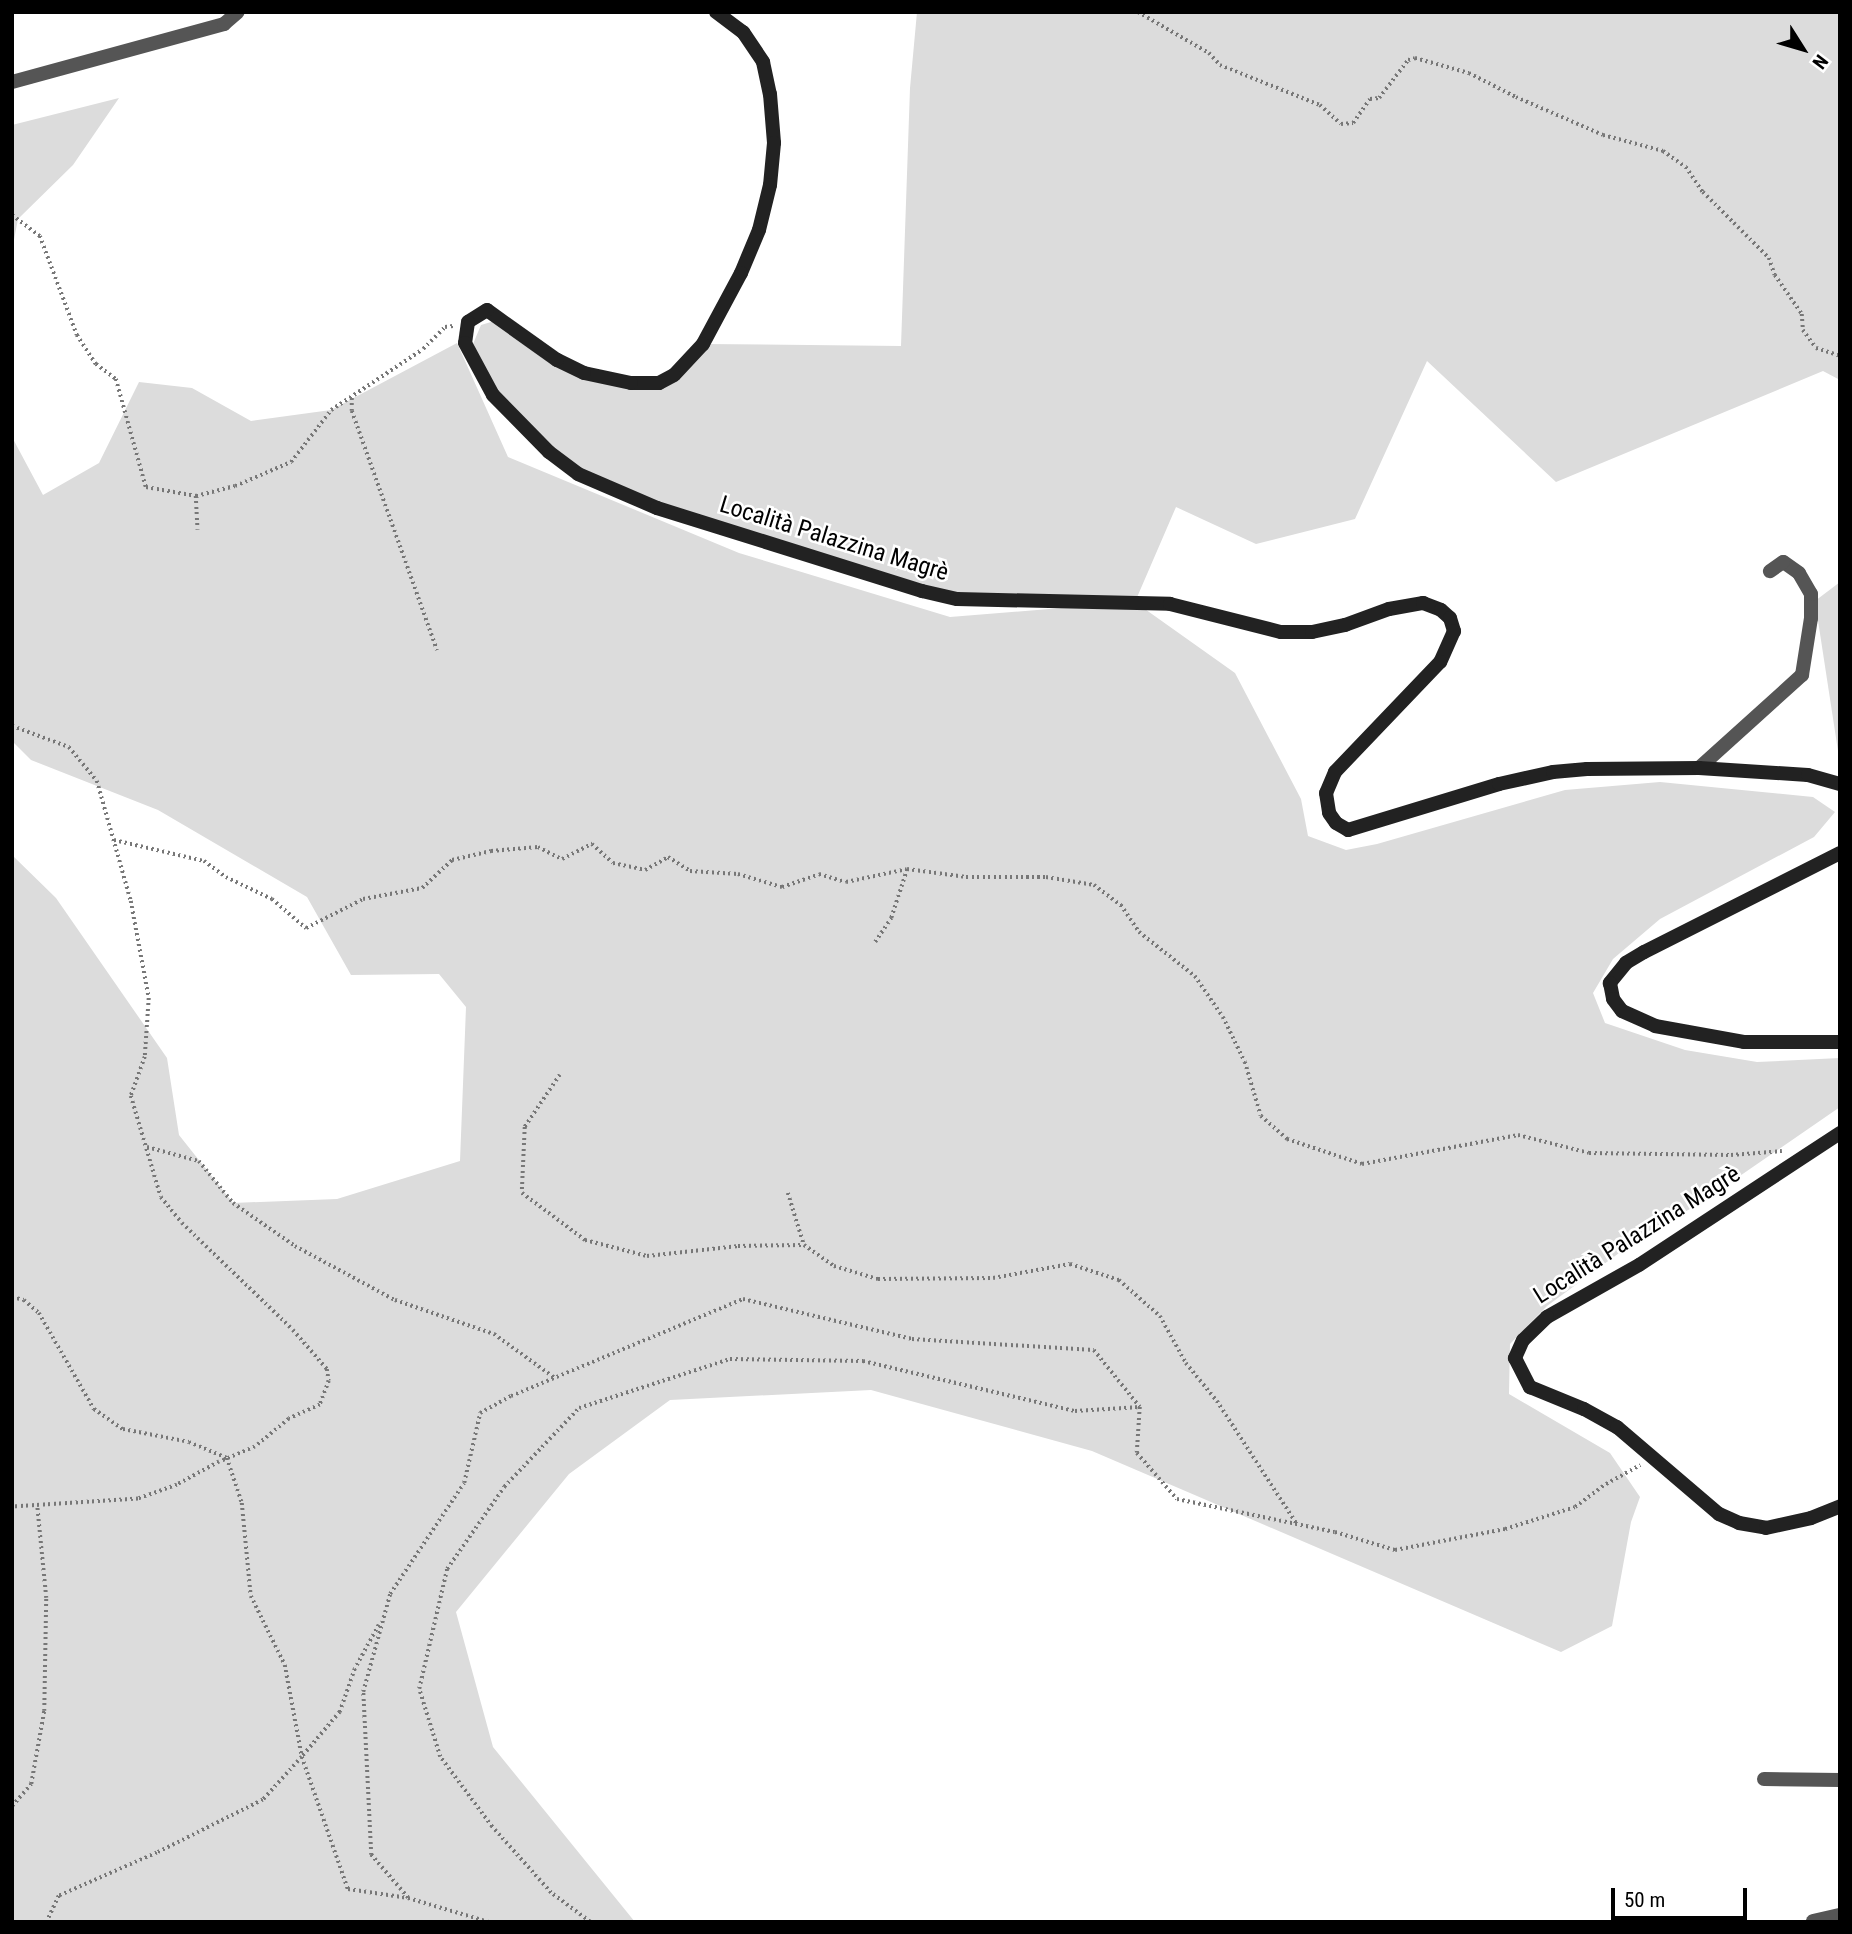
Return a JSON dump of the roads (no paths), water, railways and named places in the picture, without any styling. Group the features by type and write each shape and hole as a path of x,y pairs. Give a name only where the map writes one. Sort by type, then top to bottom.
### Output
{"main road":[{"name":"Località Palazzina Magrè","path":"716,12 743,32 763,62 774,143 770,186 759,230 741,274 703,344 674,375 659,383 631,383 584,373 557,360 487,310 468,322 466,343 493,395 549,452 578,474 657,509 922,592 957,599 992,602 1170,604 1282,632 1312,632 1345,625 1389,609 1423,603 1441,610 1450,618 1454,631 1440,662 1335,772 1326,793 1329,813 1336,824 1348,830 1499,784 1553,772 1699,768 1808,775 1840,783"},
{"path":"1840,853 1644,952 1626,963 1610,983 1613,999 1622,1012 1655,1026 1744,1042 1840,1042"},
{"name":"Località Palazzina Magrè","path":"1840,1133 1639,1265 1547,1317 1523,1340 1515,1358 1530,1387 1617,1427 1719,1514 1739,1523 1766,1528 1788,1525 1840,1506"}],"street":[{"path":"12,82 224,24 238,12"},
{"path":"1699,768 1802,675 1808,643 1811,594 1799,573 1783,562 1770,570"},
{"path":"1763,1779 1840,1780"},
{"path":"1813,1922 1840,1915"}]}
